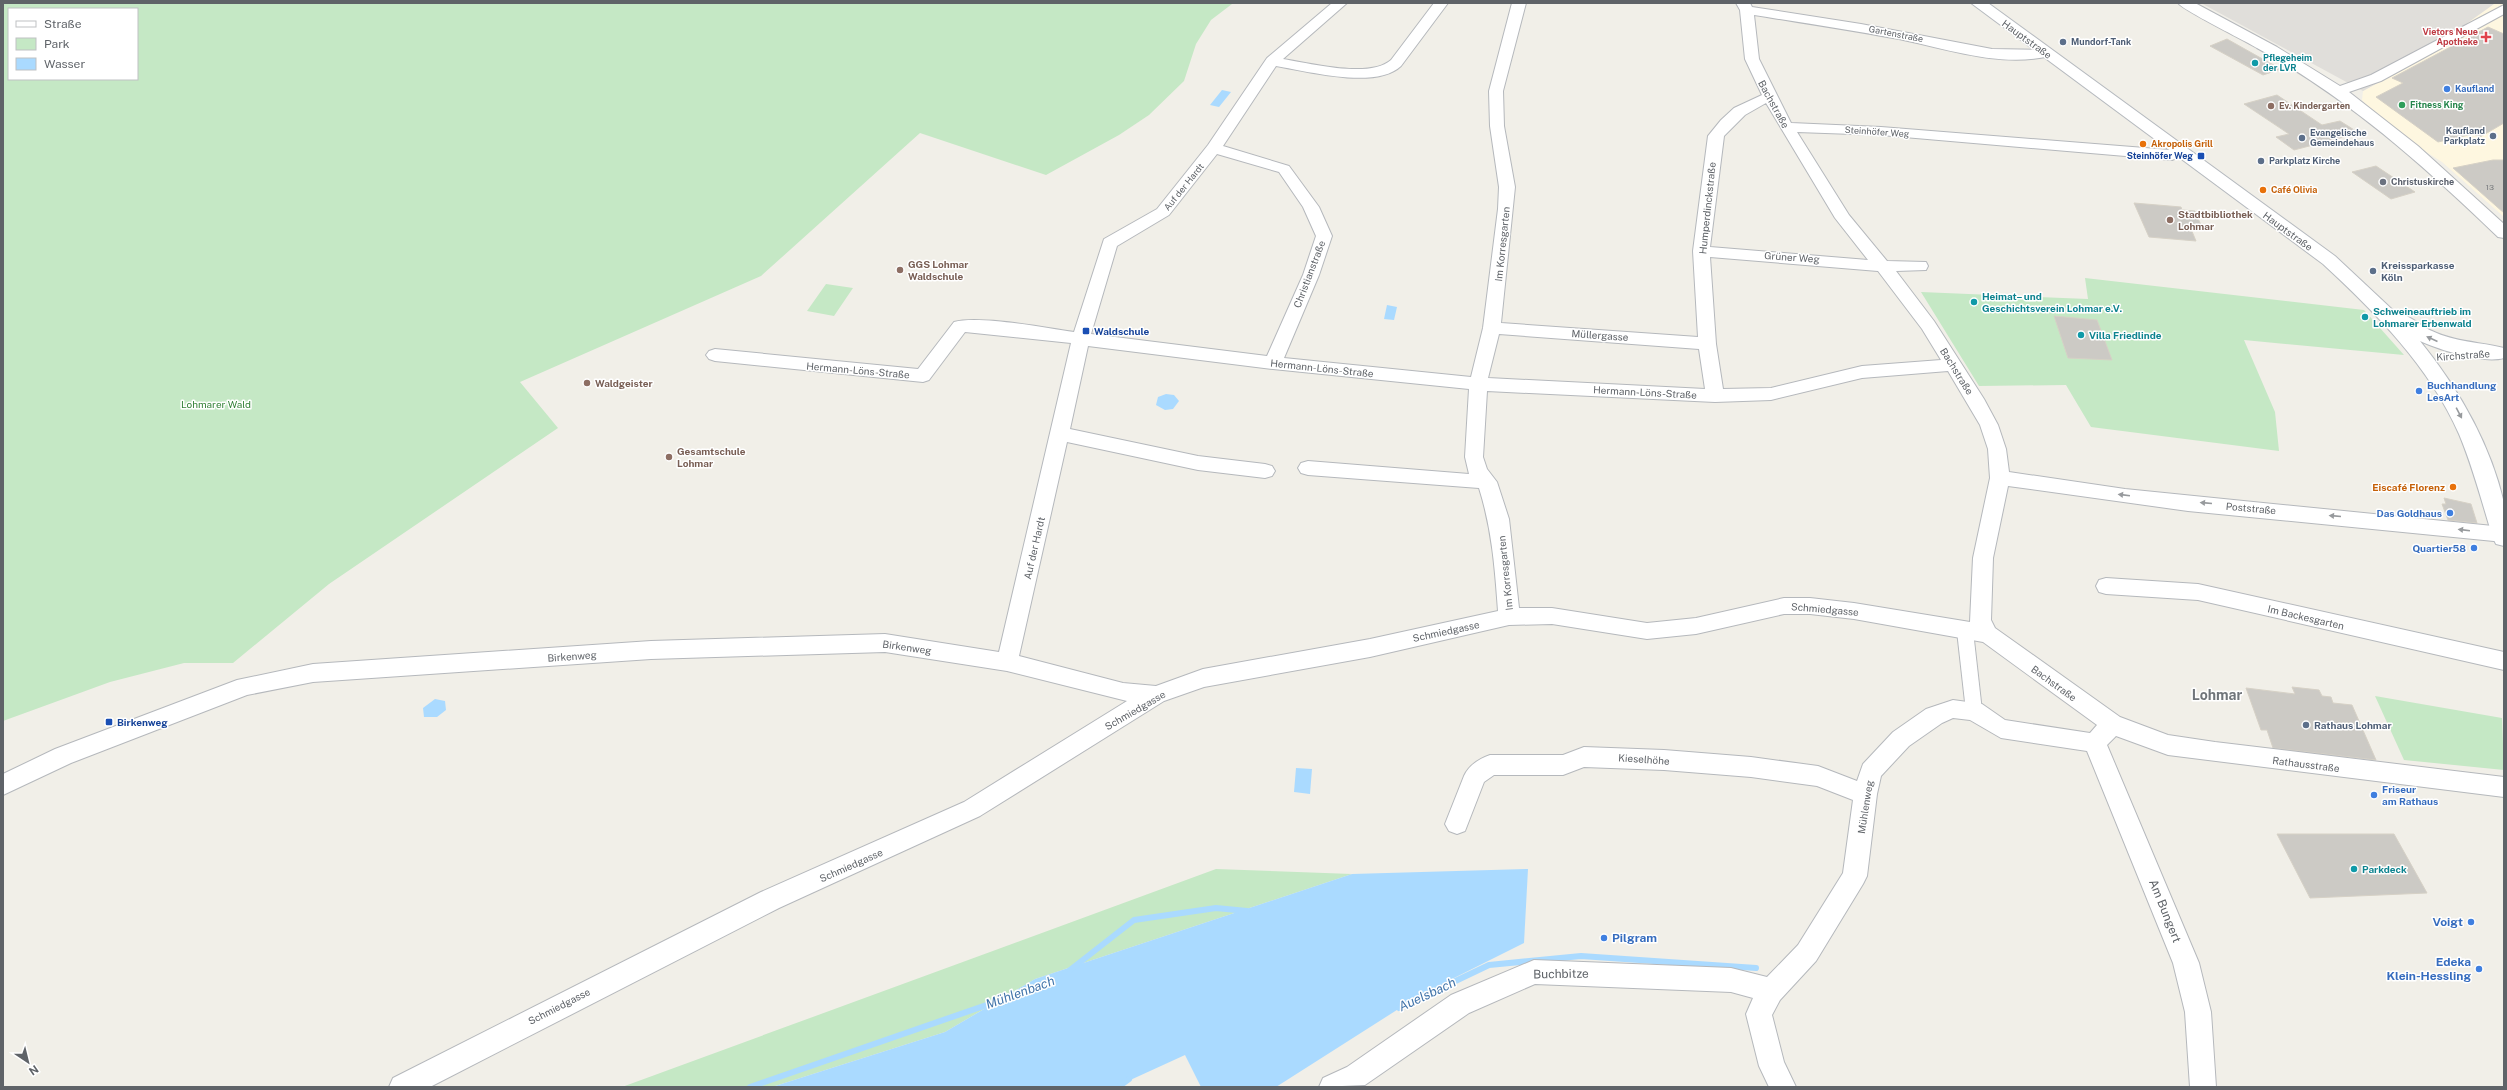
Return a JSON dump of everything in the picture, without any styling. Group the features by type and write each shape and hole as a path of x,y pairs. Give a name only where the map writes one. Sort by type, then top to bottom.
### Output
{"main road":[{"name":"Hauptstraße","path":"1978,3 2329,260 2379,305 2446,389 2469,434 2504,536"},
{"path":"2379,305 2413,330 2443,344 2500,352"},
{"name":"Kirchstraße","path":"2421,358 2500,352"}],"street":[{"name":"Auf der Hardt","path":"1007,662 1061,434 1081,339 1110,244 1163,212 1214,148 1272,61 1340,3"},
{"path":"1272,61 1334,70 1373,73 1386,70 1396,63 1441,3"},
{"name":"Im Korresgarten","path":"1510,617 1503,541 1487,482 1478,472 1474,457 1478,384 1492,328 1507,187 1498,126 1496,91 1519,3"},
{"path":"2185,3 2264,45 2338,91 2423,158 2504,233"},
{"name":"Gartenstraße","path":"1745,6 1975,50 2029,56 2046,53"},
{"name":"Bachstraße","path":"1745,6 1752,59 1770,97 1787,127 1843,218 1928,325 1989,425 1997,449 2000,478 1983,558 1980,621 1988,634 2112,724"},
{"path":"2338,91 2376,78 2504,9"},
{"name":"Humperdinckstraße","path":"1715,396 1707,344 1701,251 1716,136 1721,128 1756,101 1770,97"},
{"name":"Steinhöfer Weg","path":"1787,127 1881,131 2172,155 2181,151"},
{"name":"Christianstraße","path":"1214,148 1284,169 1311,207 1324,236 1311,275 1273,363"},
{"name":"Grüner Weg","path":"1701,251 1832,260 1882,266 1920,266"},
{"name":"Hermann-Löns-Straße","path":"715,355 923,376 960,326 988,327 1273,363 1478,384 1715,396 1771,394 1862,372 1953,365"},
{"name":"Müllergasse","path":"1492,328 1707,344"},
{"path":"1061,434 1198,463 1265,472"},
{"path":"1308,468 1487,482"},
{"name":"Poststraße","path":"2000,478 2163,499 2394,521 2504,536"},
{"name":"Im Backesgarten","path":"2106,586 2198,592 2504,661"},
{"name":"Schmiedgasse","path":"402,1087 763,904 972,809 1156,695 1203,678 1370,648 1510,617 1552,616 1647,631 1696,626 1784,606 1810,606 1854,611 1988,634"},
{"path":"1965,631 1974,711"},
{"name":"Birkenweg","path":"3,785 63,756 245,686 313,673 651,650 885,643 1007,662 1123,692 1156,695"},
{"name":"Mühlenweg","path":"1782,1087 1772,1066 1759,1014 1771,992 1807,953 1855,876 1865,794 1871,771 1901,739 1934,716 1953,709 1974,711 2001,729 2047,734 2095,743"},
{"path":"2095,743 2112,724"},
{"name":"Rathausstraße","path":"2112,724 2144,738 2168,745 2318,766 2504,787"},
{"name":"Am Bungert","path":"2095,743 2186,963 2198,1012 2203,1087"},
{"name":"Kieselhöhe","path":"1457,824 1475,776 1490,765 1563,765 1584,757 1649,759 1751,767 1818,776 1865,794"},
{"name":"Buchbitze","path":"1332,1087 1356,1076 1460,1004 1534,972 1731,980 1771,992"}],"shaded area":[{"path":"2201,3 2494,4 2405,68 2363,91"},
{"path":"2494,3 2504,3 2504,217 2442,162 2415,145 2370,109 2362,100 2363,91 2405,68"}],"green space":[{"name":"Lohmarer Wald","path":"3,3 1245,3 1232,4 1211,20 1196,44 1184,81 1149,115 1119,135 1046,175 920,133 761,276 520,382 558,428 329,584 233,663 184,663 110,682 3,721"},
{"path":"2085,278 2364,310 2404,355 2244,340 2275,412 2279,451 2091,427 2066,385 1979,386 1921,292 2088,299"},
{"path":"826,284 853,288 834,316 807,311"},
{"path":"2375,696 2502,718 2504,770 2404,760"},
{"path":"1216,869 1352,874 1035,979 945,1032 772,1087 622,1087"}],"water":[{"path":"1222,90 1231,92 1219,107 1210,105"},
{"path":"1387,305 1397,307 1394,320 1384,319"},
{"path":"1166,394 1174,395 1179,401 1173,409 1165,410 1156,405 1158,397"},
{"path":"435,699 445,701 446,710 437,717 424,717 423,708"},
{"path":"1296,768 1312,769 1310,794 1294,792"},
{"path":"1528,869 1524,943 1422,994 1276,1087 1201,1087 1185,1055 1115,1087 772,1087 945,1032 1035,979 1352,874"}],"building":[{"name":"Kaufland","path":"2488,27 2504,34 2504,123 2480,137 2473,134 2438,142 2376,97 2403,83 2392,78"},
{"name":"Pflegeheim der LVR","path":"2227,39 2281,69 2263,75 2210,46"},
{"path":"2277,95 2322,125 2340,121 2359,133 2294,150 2276,137 2289,134 2244,104"},
{"path":"2493,160 2504,160 2504,213 2453,168"},
{"name":"Christuskirche","path":"2376,166 2415,192 2391,199 2352,172"},
{"name":"Stadtbibliothek Lohmar","path":"2134,203 2181,207 2182,210 2195,211 2203,230 2191,229 2196,241 2149,237"},
{"name":"Villa Friedlinde","path":"2054,316 2097,320 2112,360 2068,358"},
{"name":"Das Goldhaus","path":"2444,498 2471,504 2477,523 2448,520 2442,504 2446,504"},
{"name":"Rathaus Lohmar","path":"2292,687 2319,690 2322,696 2331,697 2333,703 2352,705 2376,760 2273,748 2267,730 2261,730 2246,688 2295,694"},
{"name":"Parkdeck","path":"2277,834 2394,834 2427,893 2310,898"}],"waterway":[{"name":"Mühlenbach","path":"1070,970 1134,920 1216,908 1247,911"},
{"name":"Auelsbach","path":"1399,1008 1489,965 1581,956 1756,968"},
{"name":"Mühlenbach","path":"750,1087 1001,1000"},
{"name":"Auelsbach","path":"1118,1087 1129,1079"}],"place":[{"name":"Vietors Neue Apotheke","path":"2486,37"},
{"name":"Mundorf-Tank","path":"2063,42"},
{"name":"Pflegeheim der LVR","path":"2255,63"},
{"name":"Kaufland","path":"2447,89"},
{"name":"Fitness King","path":"2402,105"},
{"name":"Ev. Kindergarten","path":"2271,106"},
{"name":"Kaufland Parkplatz","path":"2493,136"},
{"name":"Evangelische Gemeindehaus","path":"2302,138"},
{"name":"Akropolis Grill","path":"2143,144"},
{"name":"Steinhöfer Weg","path":"2201,156"},
{"name":"Parkplatz Kirche","path":"2261,161"},
{"name":"Christuskirche","path":"2383,182"},
{"name":"Café Olivia","path":"2263,190"},
{"name":"Stadtbibliothek Lohmar","path":"2170,220"},
{"name":"GGS Lohmar Waldschule","path":"900,270"},
{"name":"Kreissparkasse Köln","path":"2373,271"},
{"name":"Heimat– und Geschichtsverein Lohmar e.V.","path":"1974,302"},
{"name":"Schweineauftrieb im Lohmarer Erbenwald","path":"2365,317"},
{"name":"Waldschule","path":"1086,331"},
{"name":"Villa Friedlinde","path":"2081,335"},
{"name":"Waldgeister","path":"587,383"},
{"name":"Buchhandlung LesArt","path":"2419,391"},
{"name":"Gesamtschule Lohmar","path":"669,457"},
{"name":"Eiscafé Florenz","path":"2453,487"},
{"name":"Das Goldhaus","path":"2450,513"},
{"name":"Quartier58","path":"2474,548"},
{"name":"Birkenweg","path":"109,722"},
{"name":"Rathaus Lohmar","path":"2306,725"},
{"name":"Friseur am Rathaus","path":"2374,795"},
{"name":"Parkdeck","path":"2354,869"},
{"name":"Voigt","path":"2471,922"},
{"name":"Pilgram","path":"1604,938"},
{"name":"Edeka Klein-Hessling","path":"2479,969"}],"district":[{"name":"Lohmar","path":"2217,695"}]}
